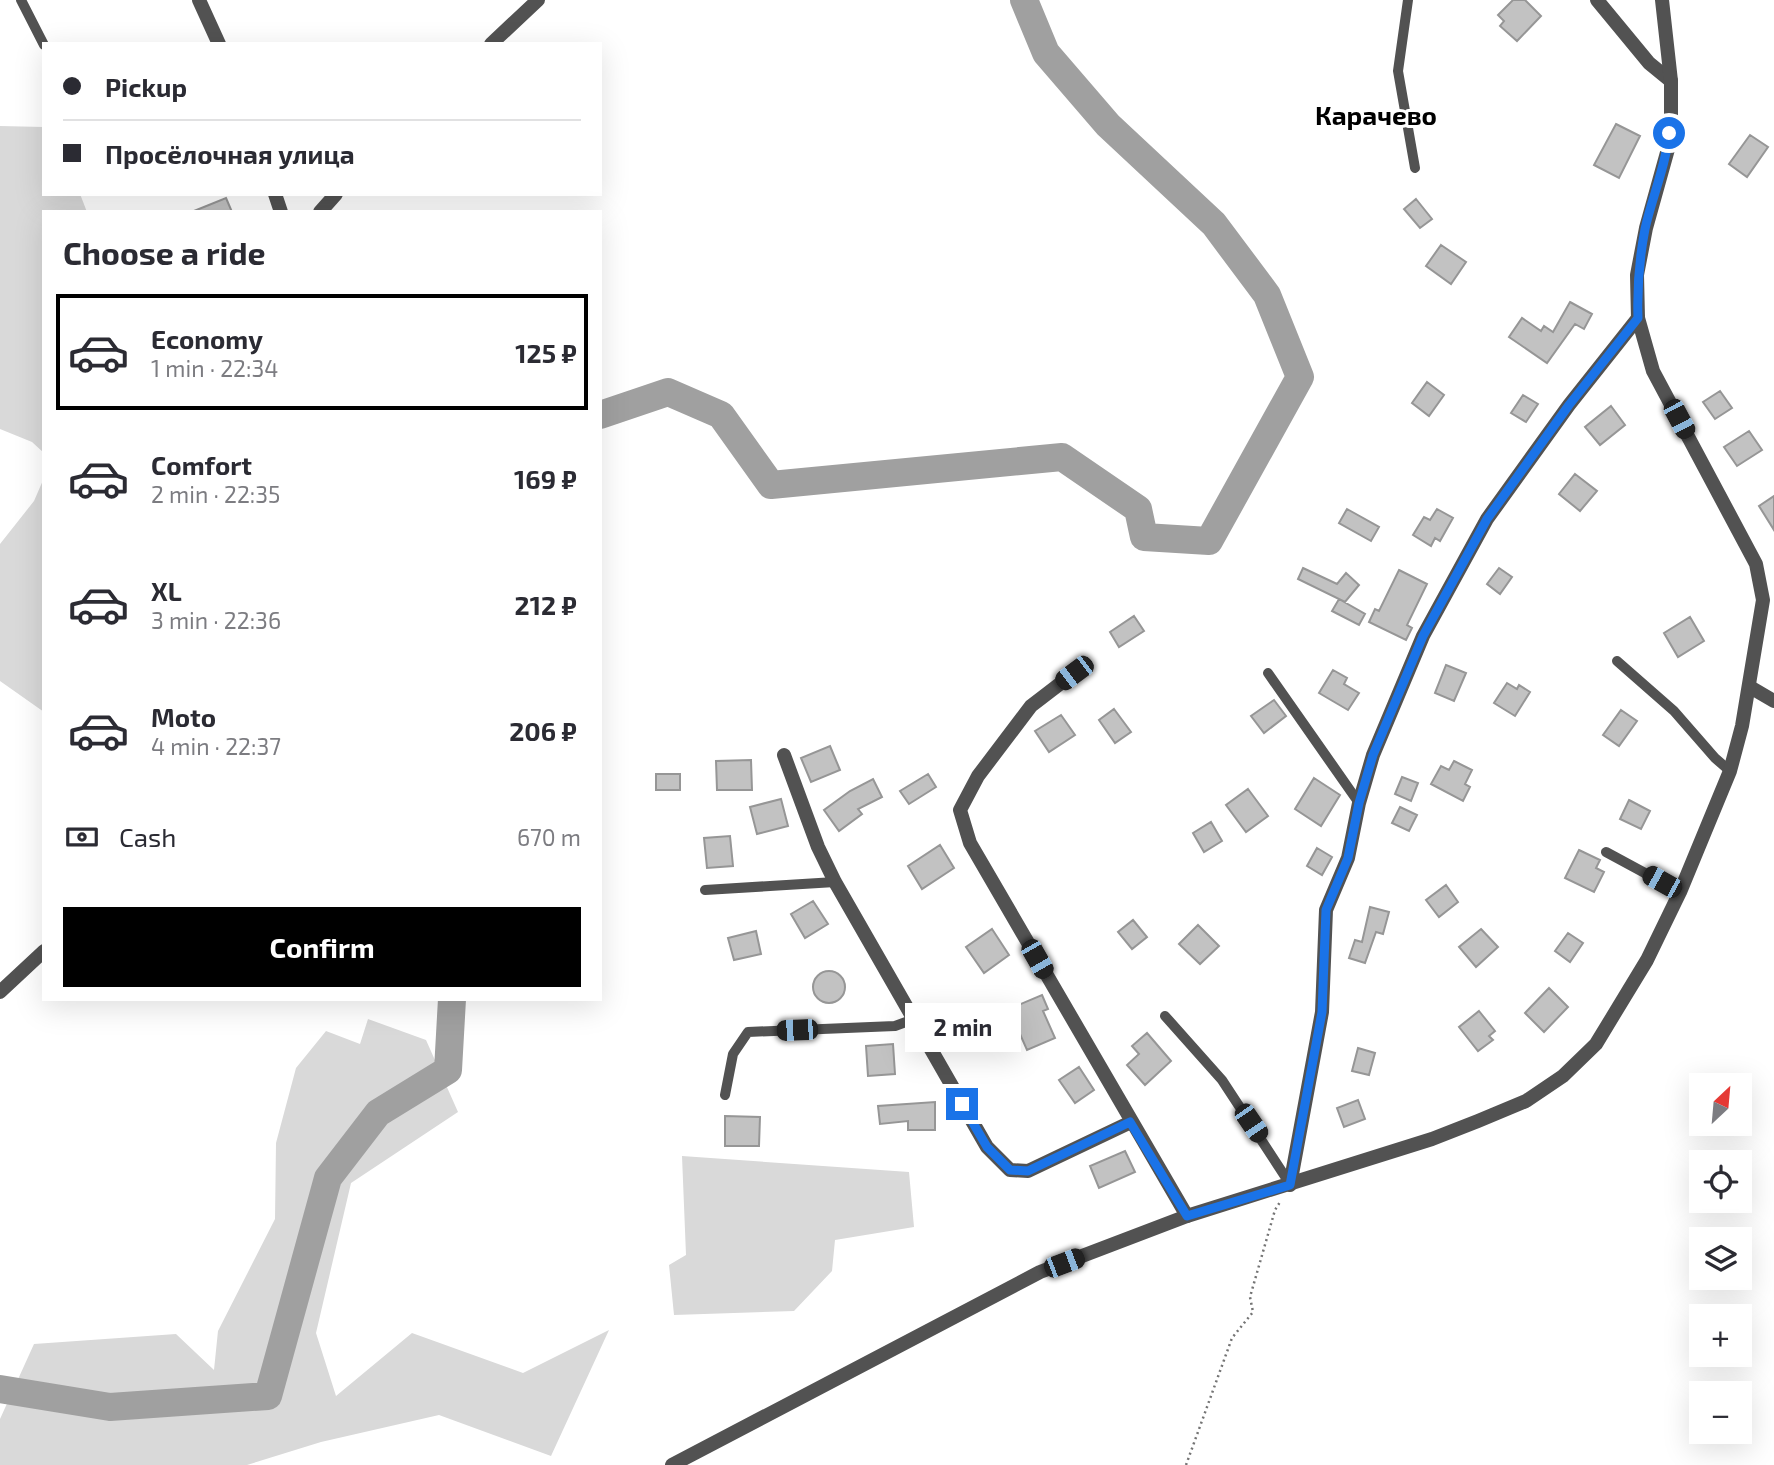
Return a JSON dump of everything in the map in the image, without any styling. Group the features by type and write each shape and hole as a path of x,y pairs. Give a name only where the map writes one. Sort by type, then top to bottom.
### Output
{"street":[{"path":"199,0 218,42"},
{"path":"493,42 538,0"},
{"path":"1597,0 1649,62 1671,81"},
{"path":"672,1465 1040,1272 1187,1216 1432,1139 1478,1121 1526,1101 1563,1076 1596,1044 1623,1003 1681,892 1730,771 1750,687 1763,600 1756,564 1653,371 1638,318 1637,275 1646,228 1668,149 1671,81 1662,0"},
{"path":"322,210 334,196"},
{"path":"1290,1185 1322,1012 1326,910 1348,858 1359,803 1373,755 1423,636 1487,519 1569,405 1638,318"},
{"path":"1074,673 1031,706 978,776 960,810 970,843 1187,1216"},
{"path":"1750,687 1774,701"},
{"path":"784,755 818,847 835,881 987,1147 1010,1170 1028,1171 1130,1122"},
{"path":"0,992 42,953"}],"lane":[{"path":"21,0 42,42"},
{"path":"1408,0 1398,71 1415,168"},
{"path":"1617,661 1674,711 1730,771"},
{"path":"1268,673 1359,803"},
{"path":"1606,852 1681,892"},
{"path":"705,890 835,881"},
{"path":"1165,1016 1222,1080 1290,1185"},
{"path":"725,1095 733,1054 748,1032 895,1026 914,1019"}],"path":[{"path":"1186,1465 1232,1338 1253,1312 1250,1297 1275,1210 1290,1185"}],"shaded area":[{"path":"0,126 42,127 42,196 81,196 86,210 42,210 42,451 32,442 0,429"},
{"path":"42,483 42,711 0,681 0,544 34,501"},
{"path":"368,1019 426,1040 458,1112 351,1183 316,1333 336,1396 412,1333 523,1373 609,1330 551,1456 439,1415 321,1442 247,1465 0,1465 0,1419 34,1344 176,1334 214,1370 218,1331 275,1219 276,1143 296,1068 326,1031 360,1044"},
{"path":"682,1156 909,1172 914,1227 835,1240 832,1271 794,1311 674,1315 669,1265 686,1255"}],"building":[{"path":"1513,0 1525,0 1541,16 1517,41 1500,26 1504,21 1498,15"},
{"path":"1616,124 1640,136 1619,178 1594,165"},
{"path":"1750,135 1768,147 1747,177 1729,164"},
{"path":"226,198 231,210 196,210"},
{"path":"1416,199 1432,219 1420,228 1404,209"},
{"path":"1441,245 1466,262 1451,284 1426,266"},
{"path":"1570,302 1592,314 1584,329 1575,324 1547,363 1509,337 1522,318 1541,331 1544,326 1553,332"},
{"path":"1427,382 1444,395 1429,416 1412,403"},
{"path":"1720,391 1732,408 1715,419 1703,402"},
{"path":"1523,395 1538,404 1526,422 1511,413"},
{"path":"1611,406 1625,425 1600,445 1585,427"},
{"path":"1749,431 1762,450 1737,466 1724,447"},
{"path":"1575,474 1597,491 1580,511 1559,494"},
{"path":"1774,496 1774,530 1759,506"},
{"path":"1347,509 1379,527 1371,541 1339,523"},
{"path":"1437,509 1453,518 1440,541 1435,538 1431,546 1413,535 1424,517 1430,520"},
{"path":"1303,568 1337,584 1346,573 1359,585 1345,602 1298,579"},
{"path":"1499,568 1512,577 1500,594 1487,584"},
{"path":"1399,570 1427,584 1407,625 1412,628 1406,640 1369,622 1375,609 1379,611"},
{"path":"1339,599 1365,614 1359,625 1332,611"},
{"path":"1134,616 1144,631 1119,647 1110,632"},
{"path":"1690,617 1704,641 1678,657 1664,633"},
{"path":"1446,665 1466,673 1454,701 1435,693"},
{"path":"1333,670 1347,678 1344,684 1359,693 1348,710 1319,693"},
{"path":"1507,683 1517,689 1519,685 1530,692 1515,716 1494,703"},
{"path":"1274,700 1286,716 1264,733 1251,716"},
{"path":"1114,709 1131,732 1115,743 1099,720"},
{"path":"1621,710 1637,721 1619,746 1603,735"},
{"path":"1061,715 1075,735 1049,752 1035,731"},
{"path":"830,746 840,770 811,782 801,758"},
{"path":"751,760 752,790 717,790 716,761"},
{"path":"1454,761 1472,770 1465,784 1470,787 1463,801 1431,784 1441,766 1449,770"},
{"path":"656,774 680,774 680,790 656,790"},
{"path":"928,774 936,787 909,804 900,791"},
{"path":"1402,777 1418,783 1411,801 1395,794"},
{"path":"1314,778 1340,795 1321,826 1295,809"},
{"path":"873,779 882,797 858,809 862,814 839,831 824,810 850,791"},
{"path":"1248,789 1268,816 1246,832 1226,805"},
{"path":"781,799 788,826 757,834 750,807"},
{"path":"1629,800 1650,811 1641,829 1620,819"},
{"path":"1400,807 1417,815 1409,831 1392,823"},
{"path":"1211,822 1222,841 1204,852 1193,833"},
{"path":"730,836 733,866 707,868 704,838"},
{"path":"940,845 954,868 922,889 908,866"},
{"path":"1317,848 1332,857 1322,875 1307,866"},
{"path":"1579,850 1600,860 1596,868 1604,872 1594,892 1565,878"},
{"path":"1446,885 1458,902 1439,917 1426,900"},
{"path":"813,901 828,924 805,938 791,914"},
{"path":"1370,907 1389,912 1383,934 1376,932 1365,963 1349,958 1355,940 1362,942"},
{"path":"1133,920 1147,937 1132,949 1118,932"},
{"path":"1198,925 1219,946 1200,964 1179,944"},
{"path":"992,929 1009,955 984,973 966,947"},
{"path":"1481,929 1498,947 1476,967 1459,947"},
{"path":"756,931 761,954 734,960 728,938"},
{"path":"1568,933 1583,943 1570,962 1555,951"},
{"path":"829,971 840,976 845,987 840,998 829,1003 818,998 813,987 818,976"},
{"path":"1549,988 1568,1007 1544,1032 1525,1013"},
{"path":"1042,995 1048,1009 1043,1011 1055,1038 1027,1050 1009,1009"},
{"path":"1479,1011 1495,1031 1489,1036 1493,1040 1478,1051 1459,1027"},
{"path":"1147,1033 1171,1061 1145,1085 1127,1065 1139,1054 1132,1046"},
{"path":"893,1044 895,1074 868,1076 866,1046"},
{"path":"1358,1048 1375,1053 1369,1075 1352,1071"},
{"path":"1079,1067 1094,1090 1075,1103 1059,1080"},
{"path":"1358,1100 1365,1119 1344,1127 1337,1108"},
{"path":"935,1102 935,1130 908,1130 908,1121 880,1124 878,1106"},
{"path":"725,1116 760,1117 759,1146 725,1146"},
{"path":"1125,1151 1135,1172 1099,1188 1090,1166"}],"waterway":[{"path":"602,414 668,392 721,415 771,485 1062,457 1138,509 1144,537 1209,541 1300,377 1267,295 1214,224 1108,125 1046,53 1024,0"},
{"path":"0,1389 110,1407 268,1396 328,1178 378,1113 448,1070 452,1001"}],"district":[{"name":"Карачево","path":"1376,116"}],"route":[{"path":"962,1104 987,1147 1010,1170 1028,1171 1130,1122 1187,1216 1290,1185 1322,1012 1326,910 1348,858 1359,803 1373,755 1423,636 1487,519 1569,405 1638,318 1637,275 1646,228 1668,149 1669,133"}]}
